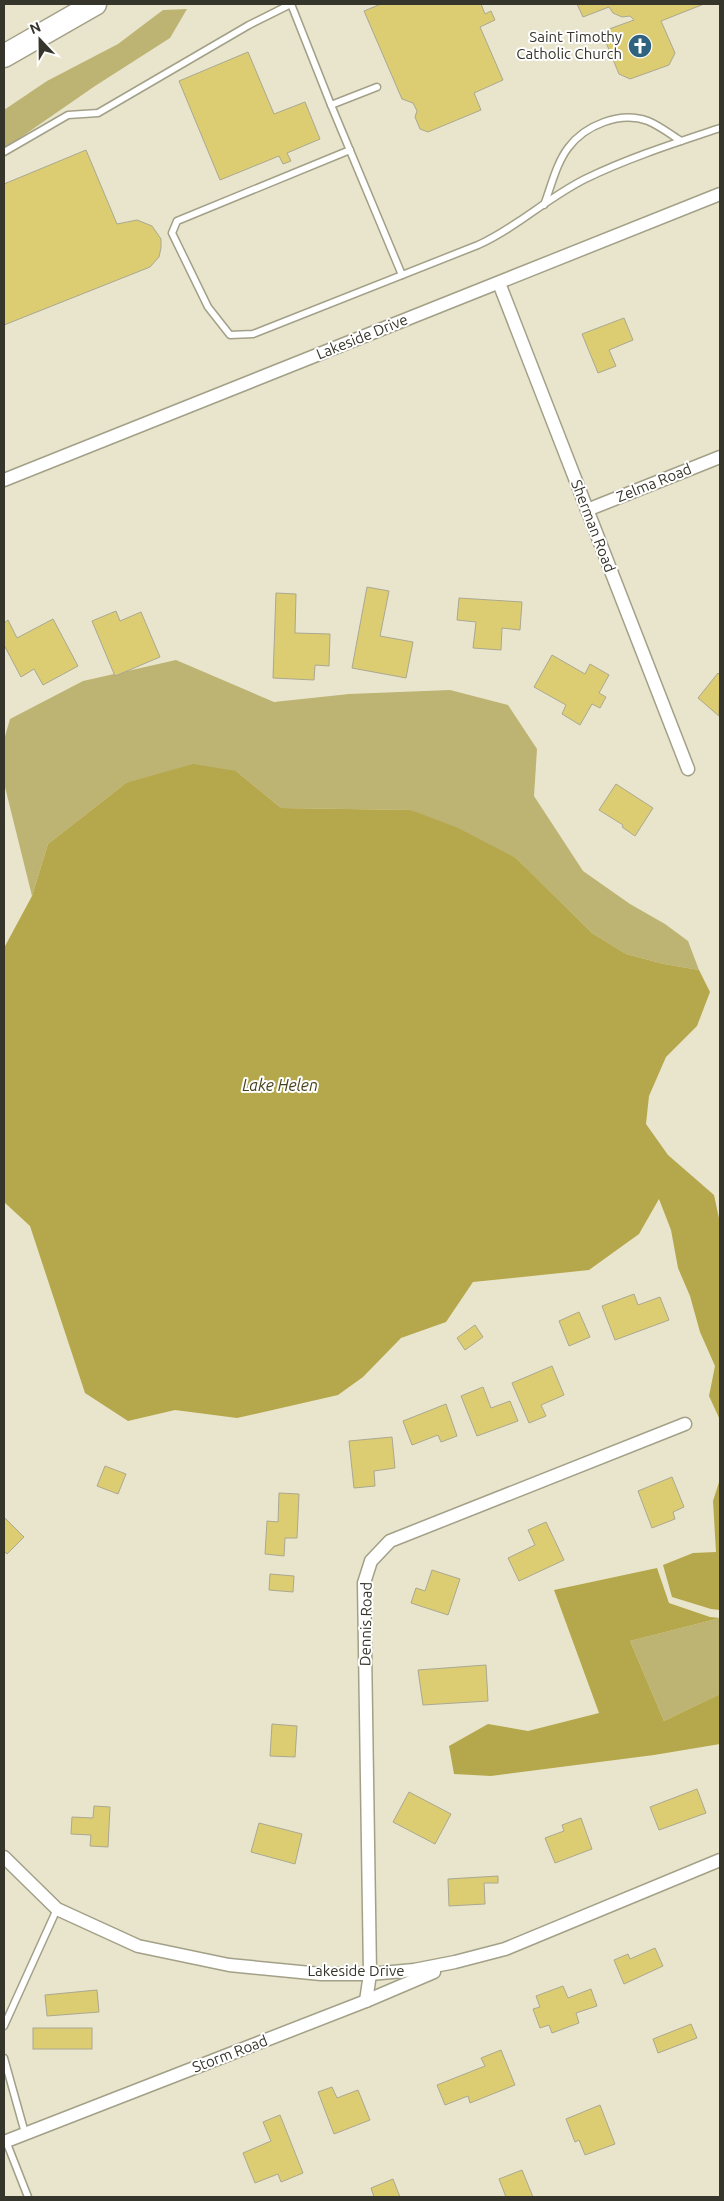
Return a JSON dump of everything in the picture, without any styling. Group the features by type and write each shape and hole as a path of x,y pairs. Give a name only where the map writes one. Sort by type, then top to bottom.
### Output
{"highway":[{"path":"4,56 95,4"}],"street":[{"name":"Lakeside Drive","path":"4,480 720,194"},
{"name":"Sherman Road","path":"499,283 688,769"},
{"name":"Zelma Road","path":"587,510 720,457"},
{"name":"Dennis Road","path":"366,2001 370,1974 364,1582 371,1561 390,1541 684,1424"},
{"name":"Lakeside Drive","path":"4,1857 57,1909 138,1946 229,1965 321,1974 370,1974 414,1970 505,1949 720,1860"},
{"name":"Storm Road","path":"5,2141 366,2001 455,1962"}],"lane":[{"path":"4,152 68,115 98,113 249,25 291,4 402,275"},
{"path":"331,105 377,87"},
{"path":"544,205 567,149 579,136 593,127 608,121 630,118 646,121 681,141"},
{"path":"350,150 177,221 172,234 208,306 230,335 253,334 495,238 584,180 681,141 720,128"},
{"path":"4,2026 57,1909"},
{"path":"4,2058 25,2133"},
{"path":"5,2141 28,2197"}],"shaded area":[{"path":"187,9 170,38 95,86 4,149 4,110 47,81 118,44 163,10"},
{"path":"176,660 274,702 349,694 450,690 508,705 537,749 534,796 583,871 688,941 699,970 664,964 626,954 592,933 516,858 411,810 281,808 236,771 126,783 48,844 32,896 4,783 4,740 10,719 83,681"},
{"path":"720,1618 720,1694 664,1721 630,1641"}],"water":[{"name":"Lake Helen","path":"193,764 236,771 281,808 411,810 458,828 516,858 592,933 626,954 664,964 699,970 710,992 697,1026 666,1057 649,1096 646,1124 668,1155 714,1195 720,1223 720,1420 709,1396 715,1366 700,1332 690,1296 678,1268 671,1230 659,1199 639,1234 589,1270 473,1282 446,1322 401,1338 363,1377 338,1395 237,1418 175,1410 128,1421 85,1393 30,1226 4,1202 4,948 32,896 48,844 126,783"},
{"path":"720,1479 720,1610 672,1597 663,1565 693,1553 716,1552 713,1501"},
{"path":"657,1568 669,1603 710,1617 720,1618 630,1641 664,1721 720,1694 720,1744 654,1755 491,1776 454,1774 449,1746 488,1724 528,1731 599,1713 554,1590"}],"building":[{"path":"381,4 481,4 485,14 491,11 495,20 480,27 503,80 474,93 481,110 428,132 420,129 415,117 417,111 413,103 402,99 364,11"},
{"name":"Saint Timothy Catholic Church","path":"577,4 704,4 661,21 675,53 669,65 630,79 619,74 605,40 609,29 634,20 630,16 622,17 613,13 609,7 583,17"},
{"path":"248,52 274,114 305,102 320,139 287,153 291,161 283,164 279,156 220,180 179,81"},
{"path":"86,150 117,224 137,220 152,226 161,239 159,257 150,267 4,325 4,184"},
{"path":"624,318 633,340 609,350 616,366 598,373 582,334"},
{"path":"367,587 389,591 380,636 413,642 406,678 352,668"},
{"path":"276,593 296,594 295,633 330,634 329,666 315,665 314,680 273,678"},
{"path":"459,598 522,602 520,630 502,628 501,650 473,648 476,622 457,620"},
{"path":"116,611 120,621 141,612 160,657 115,676 92,621"},
{"path":"53,619 78,666 43,685 34,669 21,677 4,645 4,623 8,620 17,638"},
{"path":"552,655 585,674 590,664 609,675 599,693 606,697 600,708 592,704 580,725 562,714 566,705 534,687"},
{"path":"718,673 720,675 719,716 698,698"},
{"path":"616,784 653,808 635,836 622,827 623,825 599,810"},
{"path":"634,1294 638,1305 660,1297 669,1320 615,1340 602,1306"},
{"path":"579,1312 590,1337 569,1346 559,1321"},
{"path":"475,1325 483,1337 465,1350 457,1338"},
{"path":"552,1366 564,1395 541,1405 546,1416 529,1423 512,1383"},
{"path":"483,1387 491,1408 510,1401 518,1421 477,1436 461,1396"},
{"path":"446,1404 457,1436 441,1442 438,1435 412,1445 403,1421"},
{"path":"392,1437 395,1468 374,1471 375,1486 354,1488 349,1441"},
{"path":"105,1466 126,1474 118,1494 97,1486"},
{"path":"672,1477 684,1507 673,1512 675,1519 652,1528 638,1491"},
{"path":"279,1493 299,1494 297,1538 285,1538 284,1556 265,1554 267,1521 278,1522"},
{"path":"4,1517 24,1537 7,1554 4,1551"},
{"path":"546,1522 564,1560 519,1581 508,1558 535,1545 528,1530"},
{"path":"432,1570 460,1579 448,1615 411,1603 416,1588 425,1591"},
{"path":"270,1574 294,1576 293,1592 269,1590"},
{"path":"486,1665 488,1701 423,1705 418,1670"},
{"path":"272,1724 297,1726 295,1757 270,1756"},
{"path":"697,1789 706,1813 659,1830 650,1807"},
{"path":"409,1792 451,1814 435,1844 393,1822"},
{"path":"94,1806 110,1807 108,1847 90,1846 91,1835 71,1834 72,1817 93,1818"},
{"path":"581,1818 592,1849 555,1863 545,1838 564,1831 562,1825"},
{"path":"259,1823 302,1834 295,1864 251,1852"},
{"path":"498,1876 498,1883 484,1883 485,1904 449,1906 448,1879"},
{"path":"655,1948 663,1966 624,1984 614,1960 628,1954 630,1959"},
{"path":"563,1986 568,1998 591,1989 597,2006 576,2013 579,2023 552,2033 549,2025 540,2028 533,2009 540,2007 536,1996"},
{"path":"97,1990 99,2012 47,2016 45,1995"},
{"path":"691,2024 697,2038 658,2053 653,2039"},
{"path":"33,2028 92,2028 92,2049 33,2049"},
{"path":"501,2050 515,2085 470,2103 468,2096 445,2105 437,2085 485,2066 481,2058"},
{"path":"332,2087 337,2098 358,2090 370,2120 334,2134 318,2092"},
{"path":"600,2105 615,2144 585,2155 579,2140 575,2142 566,2119"},
{"path":"280,2115 303,2173 281,2182 278,2174 255,2183 243,2153 271,2141 263,2122"},
{"path":"522,2170 533,2197 506,2197 499,2179"},
{"path":"393,2179 400,2197 374,2197 371,2188"}],"place":[{"name":"Saint Timothy Catholic Church","path":"640,46"}]}
